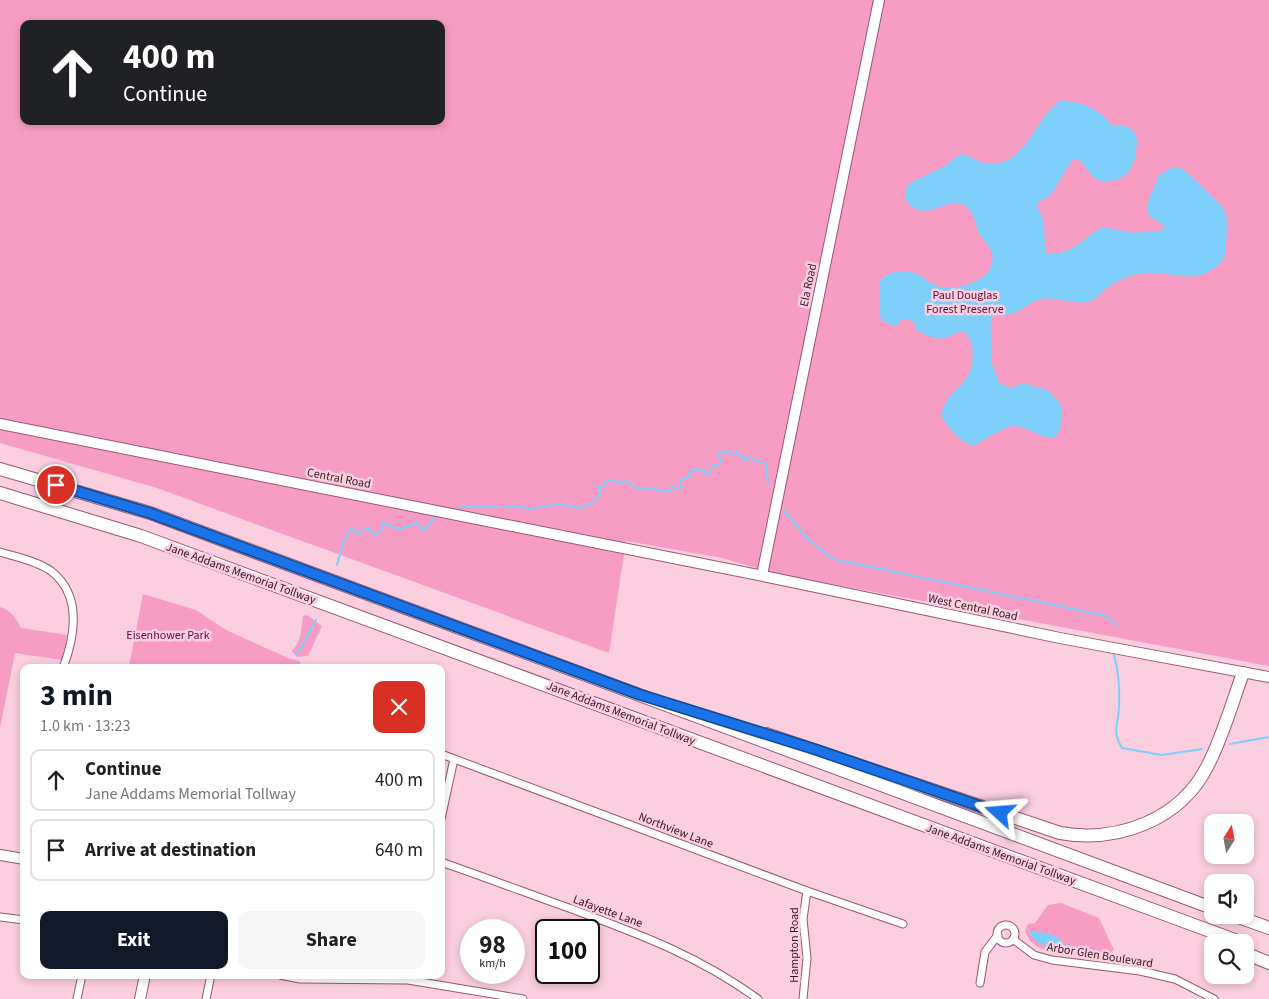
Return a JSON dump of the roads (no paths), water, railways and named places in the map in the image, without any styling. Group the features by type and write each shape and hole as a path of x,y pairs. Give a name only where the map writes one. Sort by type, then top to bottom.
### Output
{"highway":[{"name":"Jane Addams Memorial Tollway","path":"0,469 150,513 1204,905"},
{"name":"Jane Addams Memorial Tollway","path":"0,493 141,536 1217,934"},
{"path":"638,694 814,749 1046,829 1070,835 1093,836 1116,834 1146,825 1169,811 1191,790 1208,766 1243,673"},
{"path":"1183,922 1208,934"},
{"path":"1254,923 1269,928"},
{"path":"1254,947 1269,953"},
{"path":"1254,957 1269,963"}],"street":[{"name":"Ela Road","path":"762,575 880,0"},
{"name":"Central Road","path":"0,424 672,557"},
{"path":"0,552 50,570 65,587 74,614 71,644 64,664"},
{"name":"West Central Road","path":"672,557 1060,638 1269,677"},
{"name":"Northview Lane","path":"445,756 807,891 903,924"},
{"path":"445,801 454,759"},
{"path":"0,855 20,858"},
{"name":"Lafayette Lane","path":"445,864 673,949 713,968 758,999"},
{"name":"Hampton Road","path":"804,999 807,958 802,918 807,891"},
{"path":"0,917 20,920"},
{"name":"Arbor Glen Boulevard","path":"1013,940 1015,932 1010,925 1000,927 998,935 1005,942 1013,940 1034,955 1043,958 1140,970 1175,979 1214,999"},
{"path":"980,983 985,952 998,935"},
{"path":"77,999 81,979"},
{"path":"140,999 144,979"},
{"path":"206,999 210,979"},
{"path":"418,979 522,999"}],"water":[{"path":"1062,100 1090,107 1112,125 1130,128 1137,139 1137,146 1133,164 1127,174 1117,180 1098,180 1091,175 1080,161 1077,159 1072,160 1050,196 1039,201 1037,207 1044,222 1045,251 1048,254 1072,248 1103,227 1135,233 1163,230 1163,225 1149,216 1149,199 1158,176 1171,168 1179,167 1204,188 1226,213 1227,230 1224,259 1205,274 1196,276 1145,273 1128,276 1103,291 1094,299 1081,303 1044,299 1038,300 1009,315 1004,315 999,311 992,317 991,321 991,358 998,382 1010,388 1023,383 1049,391 1061,405 1061,423 1058,433 1053,437 1047,437 1021,427 1012,426 999,431 974,446 954,434 941,415 946,403 970,370 973,352 970,340 963,331 937,338 916,330 916,324 910,320 901,319 898,325 894,326 881,320 879,311 880,281 888,275 903,271 921,276 935,285 949,288 973,282 986,274 990,269 992,254 989,246 980,235 968,208 958,203 951,203 932,210 918,209 910,205 906,200 905,193 908,184 945,166 960,154 989,164 1002,162 1013,156 1030,138 1044,117"},
{"path":"1028,931 1053,935 1064,944 1075,947 1062,949 1042,945"}],"waterway":[{"path":"505,506 520,506 529,509 558,504 581,508 593,502 601,493 598,486 604,486 605,482 613,480 622,483 627,481 637,489 643,488 668,492 672,486 676,489 681,487 680,480 690,476 689,473 695,469 699,471 703,469 706,474 709,474 713,464 719,465 721,460 718,453 727,451 731,454 738,453 745,460 748,457 766,464 768,485"},
{"path":"459,507 498,507"},
{"path":"784,511 809,540 833,559 1102,615 1110,618 1116,626"},
{"path":"337,565 345,537 352,528 357,534 367,528 374,535 381,531 383,523 399,529 417,523 423,531 434,518"},
{"path":"297,654 316,620"},
{"path":"1114,655 1119,687 1119,712 1116,732 1122,748 1162,755 1202,749"},
{"path":"1230,744 1269,737"}],"park label":[{"name":"Paul Douglas Forest Preserve","path":"965,302"},
{"name":"Eisenhower Park","path":"168,635"}]}
